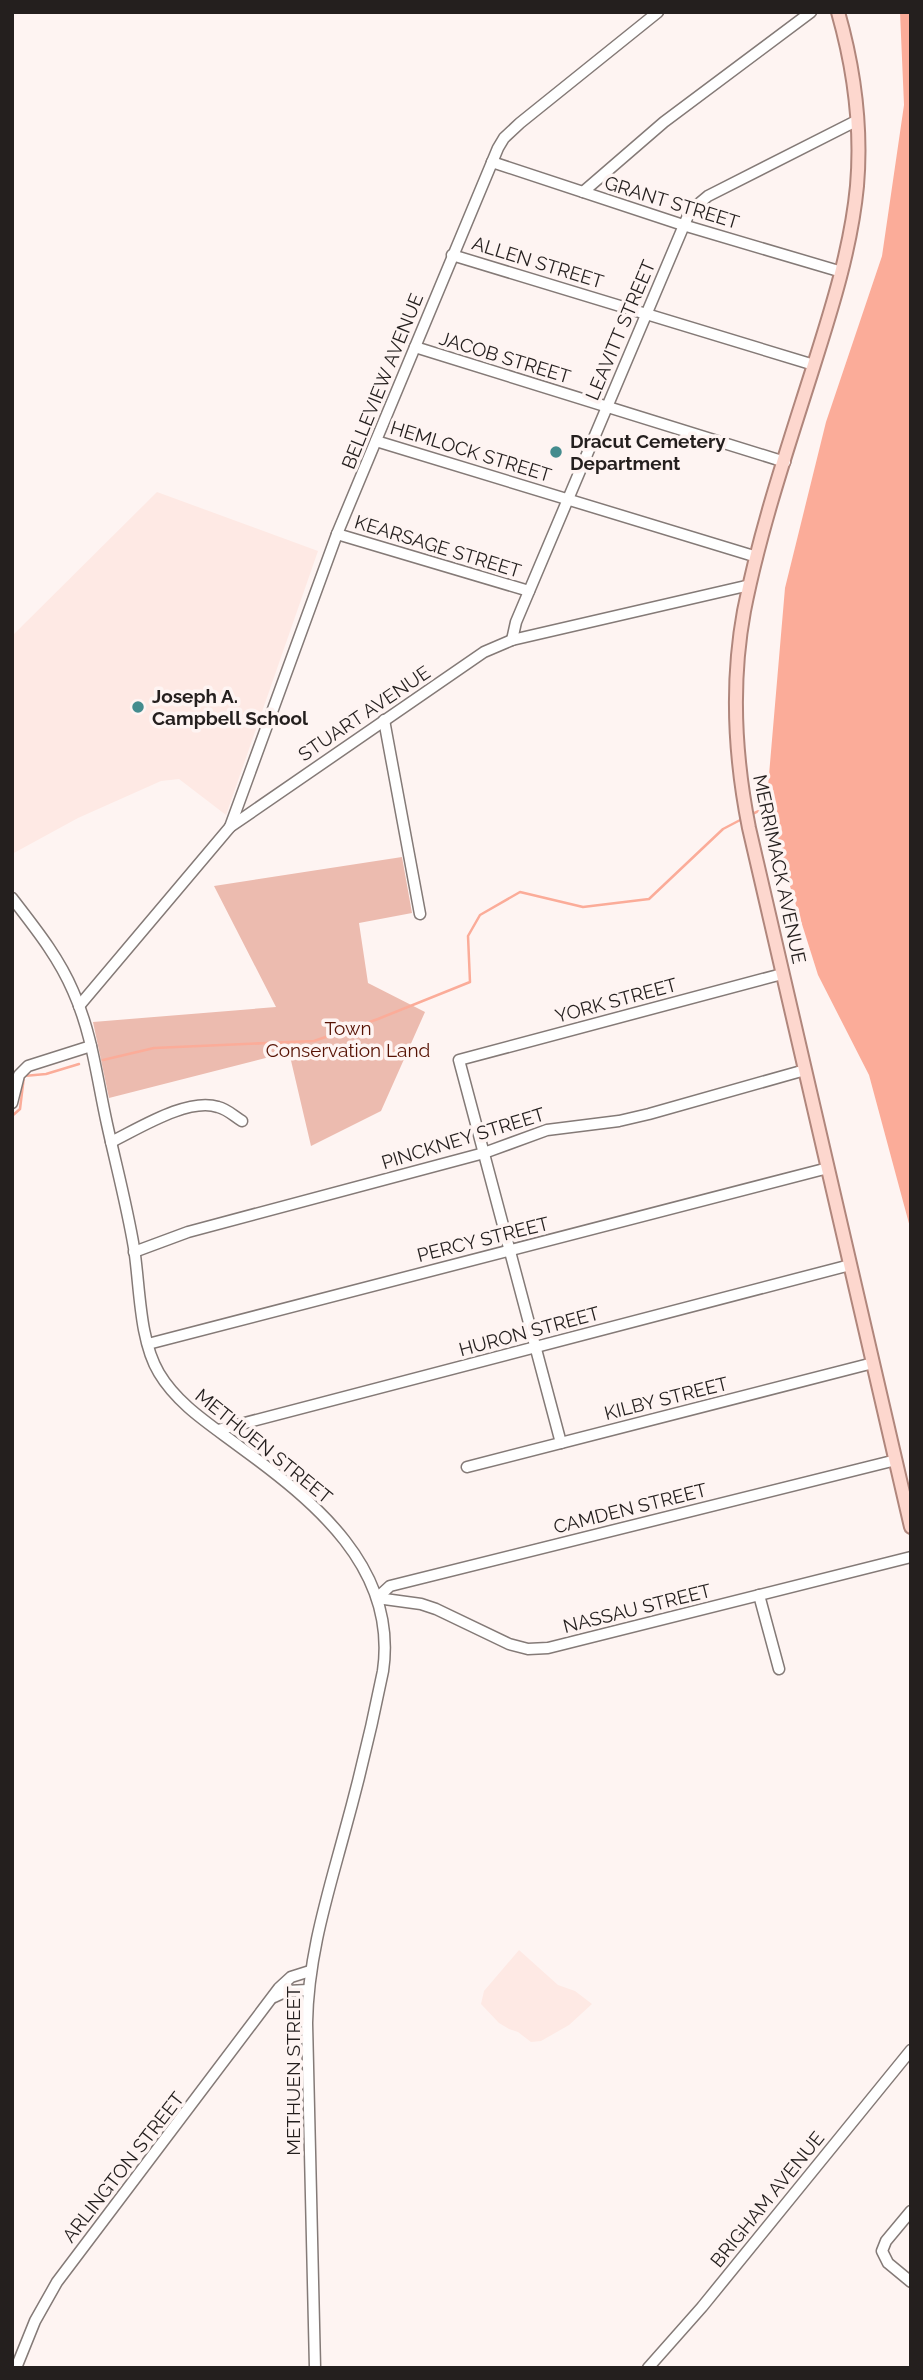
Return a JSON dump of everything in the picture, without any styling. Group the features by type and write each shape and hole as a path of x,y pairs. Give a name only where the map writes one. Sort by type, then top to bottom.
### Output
{"main road":[{"name":"MERRIMACK AVENUE","path":"838,12 848,51 858,120 857,185 851,232 842,272 750,585 739,649 737,704 748,828 911,1527"}],"street":[{"name":"BELLEVIEW AVENUE","path":"230,827 337,534 452,255 504,138 658,12"},
{"path":"583,192 664,122 811,12"},
{"name":"LEAVITT STREET","path":"512,640 516,622 690,211 708,196 858,120"},
{"name":"GRANT STREET","path":"492,163 683,225 842,272"},
{"name":"ALLEN STREET","path":"452,255 814,365"},
{"name":"JACOB STREET","path":"415,347 785,462"},
{"name":"HEMLOCK STREET","path":"376,441 757,557"},
{"name":"KEARSAGE STREET","path":"337,534 529,591"},
{"name":"STUART AVENUE","path":"79,1006 230,827 484,652 512,640 750,585"},
{"path":"384,720 420,914"},
{"name":"METHUEN STREET","path":"12,898 54,955 79,1006 91,1046 134,1252 148,1344 157,1370 174,1393 284,1480 330,1522 356,1556 372,1583 377,1598 384,1642 383,1671 352,1806 320,1920 308,1990 315,2368"},
{"name":"YORK STREET","path":"484,1153 459,1060 782,974"},
{"path":"12,1103 19,1075 28,1066 91,1046"},
{"name":"PINCKNEY STREET","path":"134,1252 199,1229 484,1153 547,1130 619,1121 805,1070"},
{"path":"111,1142 161,1116 186,1109 216,1105 242,1121"},
{"path":"484,1153 561,1443"},
{"name":"PERCY STREET","path":"148,1344 828,1168"},
{"name":"HURON STREET","path":"218,1430 850,1265"},
{"name":"KILBY STREET","path":"467,1467 873,1363"},
{"name":"CAMDEN STREET","path":"377,1598 390,1586 896,1460"},
{"name":"NASSAU STREET","path":"377,1598 421,1604 519,1648 538,1649 911,1557"},
{"path":"760,1595 779,1669"},
{"name":"ARLINGTON STREET","path":"16,2368 35,2321 57,2282 279,1988 291,1977 310,1971"},
{"path":"274,1998 287,1992 308,1990"},
{"name":"BRIGHAM AVENUE","path":"648,2368 702,2307 911,2050"},
{"path":"911,2211 886,2241 882,2251 888,2263 911,2282"}],"shaded area":[{"path":"900,12 911,12 911,1231 869,1075 818,975 766,810 785,588 826,422 882,256 904,105"},
{"name":"Joseph A. Campbell School","path":"157,492 318,551 226,815 179,779 161,781 78,818 12,854 12,636"},
{"path":"519,1950 558,1985 575,1991 592,2004 569,2025 541,2041 531,2042 499,2023 481,2004 484,1991"}],"green space":[{"name":"Town Conservation Land","path":"402,857 412,913 359,923 368,983 425,1012 381,1111 311,1146 289,1052 109,1098 93,1022 276,1007 214,886"}],"waterway":[{"path":"750,815 770,806"},
{"path":"103,1060 154,1048 314,1041 378,1019 470,982 468,936 480,915 520,892 583,907 649,899 723,829 744,818"},
{"path":"12,1116 20,1109 24,1076 46,1074 79,1064"}],"place":[{"name":"Dracut Cemetery Department","path":"556,452"},
{"name":"Joseph A. Campbell School","path":"138,707"}]}
